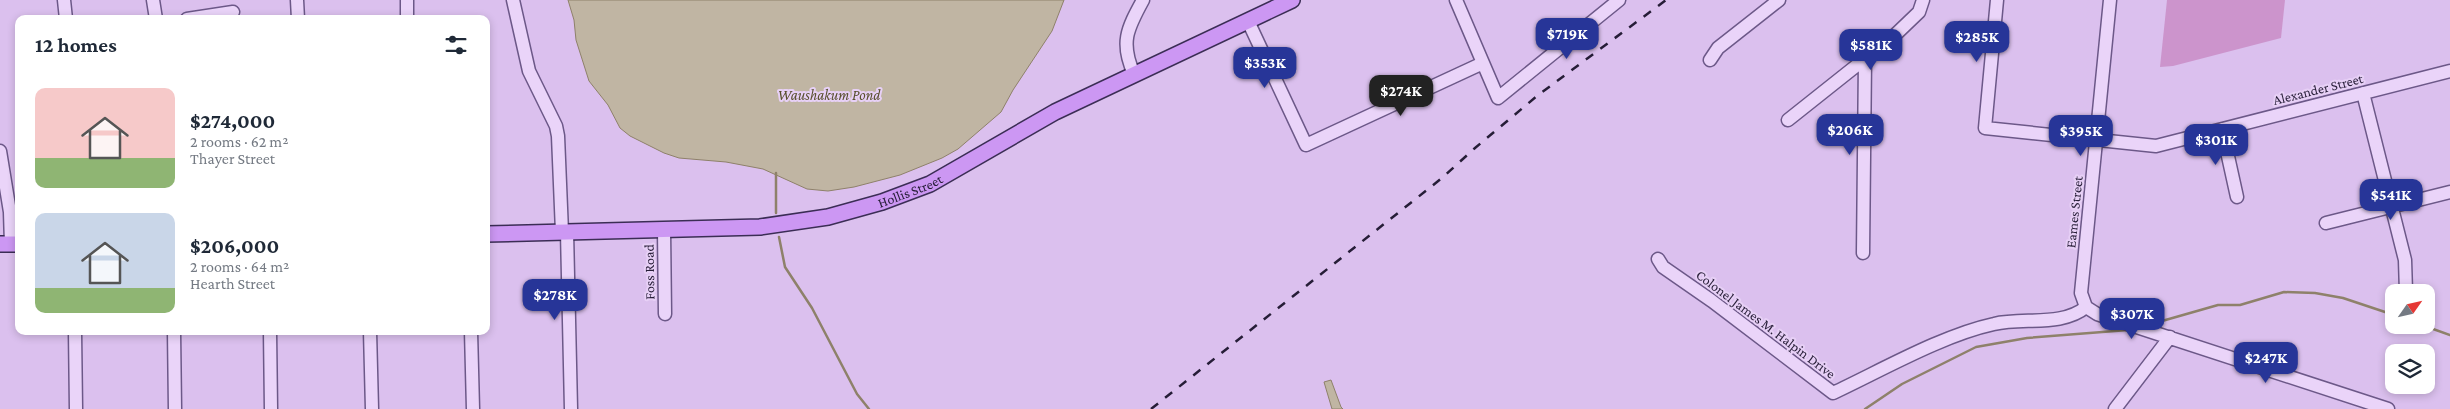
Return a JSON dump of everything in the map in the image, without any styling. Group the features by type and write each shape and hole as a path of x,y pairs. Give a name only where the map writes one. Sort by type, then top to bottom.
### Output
{"main road":[{"name":"Hollis Street","path":"490,234 732,228 791,224 828,217 882,202 930,184 1049,115 1292,0"}],"street":[{"path":"64,0 66,15"},
{"path":"153,0 155,15"},
{"path":"297,0 298,15"},
{"path":"407,0 408,15"},
{"path":"513,0 529,71 556,126 558,136 571,409"},
{"path":"1134,74 1126,58 1125,45 1128,28 1143,0"},
{"path":"1456,0 1498,98 1619,0"},
{"path":"1710,60 1718,48 1779,0"},
{"path":"1788,120 1865,59 1919,12 1923,0"},
{"name":"Alexander Street","path":"1997,0 1985,128 2156,146 2450,71"},
{"name":"Eames Street","path":"2086,307 2082,293 2110,0"},
{"path":"213,15 232,12"},
{"path":"1248,21 1306,145 1484,63"},
{"path":"1863,253 1865,59"},
{"path":"2362,93 2393,206 2405,260 2406,284"},
{"path":"2222,129 2237,197"},
{"path":"0,151 10,212 10,244"},
{"path":"2326,223 2450,192"},
{"name":"Foss Road","path":"664,230 665,314"},
{"name":"Colonel James M. Halpin Drive","path":"1658,259 1663,267 1712,301 1833,393 1972,330 1995,324 2064,318 2080,312 2086,307"},
{"path":"2086,307 2091,312 2170,337 2366,406 2388,409"},
{"path":"75,335 76,409"},
{"path":"174,335 175,409"},
{"path":"270,335 271,409"},
{"path":"370,335 372,409"},
{"path":"471,335 473,409"},
{"path":"2115,409 2170,337"}],"shaded area":[{"path":"2167,0 2285,0 2281,38 2173,66 2160,67"}],"water":[{"name":"Waushakum Pond","path":"568,0 1064,0 1052,31 1013,90 1001,112 958,149 942,158 900,175 854,187 828,191 807,189 763,169 726,162 679,158 664,153 630,136 620,128 608,105 589,81 576,40 574,20"},
{"path":"1331,380 1343,409 1332,409 1324,382"}],"waterway":[{"path":"776,173 776,213"},
{"path":"779,237 785,267 812,308 857,394 869,409"},
{"path":"2148,325 2218,305 2240,305 2284,292 2315,293 2343,298 2385,312"},
{"path":"1865,409 1902,384 1976,347 2027,338 2128,330"},
{"path":"2435,330 2450,335"}],"railway":[{"path":"1151,409 1442,178 1537,96 1666,0"}]}
